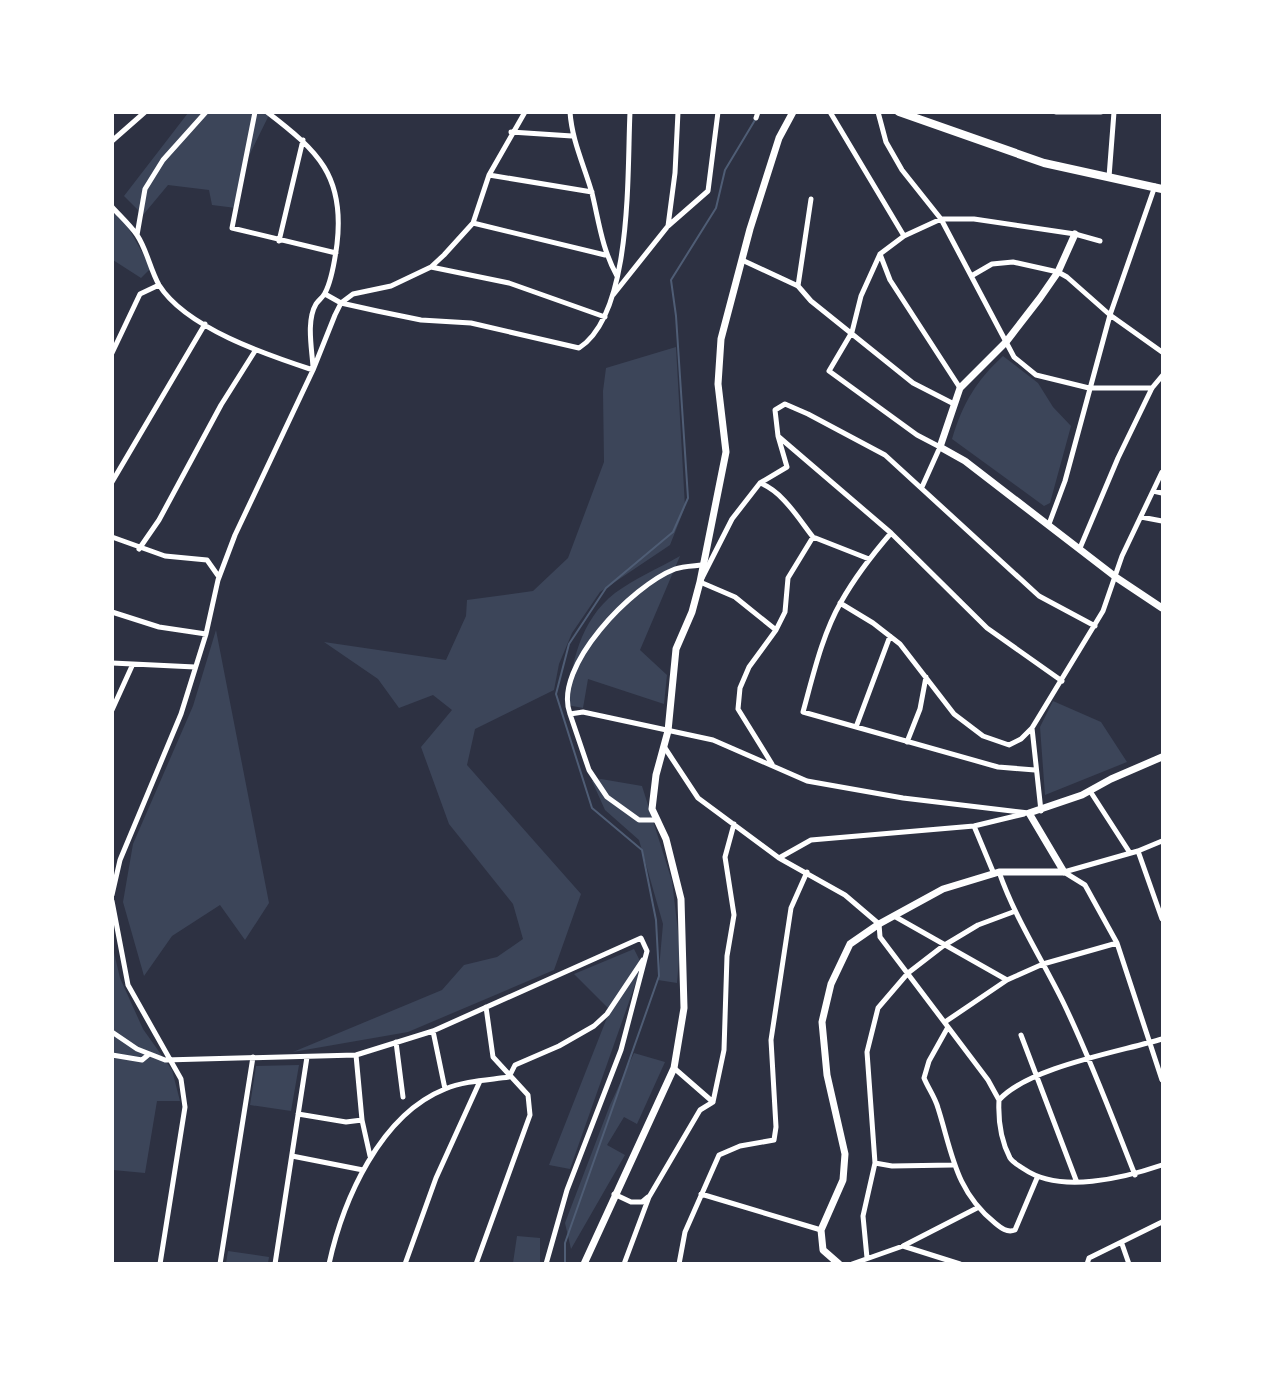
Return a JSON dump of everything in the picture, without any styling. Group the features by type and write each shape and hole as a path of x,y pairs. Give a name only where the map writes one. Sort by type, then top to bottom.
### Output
{"main road":[{"path":"899,112 1044,162 1159,188"}],"street":[{"path":"112,141 145,112"},
{"path":"137,235 144,189 163,160 206,112"},
{"path":"255,112 232,228 336,254"},
{"path":"267,112 303,140 323,163 338,199 340,222 336,254 325,294 315,306 310,333 313,370"},
{"path":"112,895 120,860 181,714 206,634 219,577 235,535 313,370 341,303 353,294 391,286 431,267 473,223 489,175 511,132 525,112"},
{"path":"570,112 572,135 592,192 605,255 617,276"},
{"path":"325,294 341,303 421,320 471,323 579,348 590,341 605,317 622,257 630,112"},
{"path":"668,226 675,173 678,112"},
{"path":"610,299 668,226 708,191 718,112"},
{"path":"584,1263 674,1068 684,1008 681,899 666,839 652,808 656,775 668,731 676,649 692,612 700,582 726,452 718,384 721,339 779,138 792,112"},
{"path":"830,112 904,236"},
{"path":"878,112 886,142 902,170 941,219 973,274 1014,357 1036,375 1089,388 1152,388"},
{"path":"1058,113 1101,112"},
{"path":"1109,177 1114,112"},
{"path":"511,132 572,135"},
{"path":"279,241 303,140"},
{"path":"489,175 592,192"},
{"path":"1049,524 1065,481 1110,315 1159,188"},
{"path":"798,285 811,199"},
{"path":"114,209 137,235 159,285 176,303 205,324 255,351 313,370"},
{"path":"112,218 114,209"},
{"path":"1100,242 1075,234 974,219 941,219 904,236 880,254 861,296 852,332 830,371 917,435 965,461 1116,578 1162,608"},
{"path":"473,223 605,255"},
{"path":"921,487 940,447 960,388 1006,342 1058,272 1075,234"},
{"path":"880,254 890,280 960,388"},
{"path":"742,260 798,285 811,301 913,383 954,404"},
{"path":"973,274 992,264 1012,262 1058,272 1067,277 1110,315 1162,352"},
{"path":"431,267 509,283 605,317"},
{"path":"112,353 140,294 159,285"},
{"path":"112,482 205,324"},
{"path":"139,549 159,520 220,405 255,351"},
{"path":"1080,548 1118,458 1152,388 1162,376"},
{"path":"700,582 729,524 760,483 787,467 778,436 775,410 785,404 885,455 1039,596 1095,626"},
{"path":"778,436 891,533 987,628 1062,681"},
{"path":"840,603 900,644 954,714 983,736 1008,745 1021,740 1032,728 1095,626 1116,578 1122,556 1162,472"},
{"path":"760,483 769,486 782,498 813,537 869,559"},
{"path":"1153,491 1162,493"},
{"path":"1141,517 1162,521"},
{"path":"891,533 869,559 840,603 816,667 803,712 998,767 1035,770"},
{"path":"112,537 139,549 165,556 207,560 219,577"},
{"path":"773,765 738,709 740,688 749,667 776,630 784,612 788,578 813,537"},
{"path":"657,820 639,820 607,797 589,770 566,696 573,668 616,613 667,573 683,567 702,565"},
{"path":"700,582 735,597 776,630"},
{"path":"112,612 159,627 206,634"},
{"path":"856,728 890,636"},
{"path":"112,663 132,666 195,667"},
{"path":"112,710 132,666"},
{"path":"907,742 920,709 926,677"},
{"path":"570,714 583,712 713,741 807,781 903,798 1029,813"},
{"path":"1032,728 1041,811"},
{"path":"665,748 698,798 779,858 845,895 879,924 880,937 988,1080 999,1100 998,1128 1011,1160 1037,1178 1092,1182 1135,1175 1162,1165"},
{"path":"779,858 811,840 974,826 1041,811 1162,758"},
{"path":"1090,791 1130,854"},
{"path":"1029,813 1064,872 1085,885 1117,943 1152,1042 1162,1080"},
{"path":"624,1263 649,1197 700,1110 713,1102 724,1050 727,956 734,915 725,857 734,824"},
{"path":"974,826 1013,912 1043,964 1090,1057 1135,1175"},
{"path":"839,1263 823,1250 821,1230 843,1180 845,1154 827,1075 822,1022 831,984 850,944 879,924 943,889 996,873 1064,872 1130,854 1162,841"},
{"path":"1138,851 1162,919"},
{"path":"679,1263 685,1232 719,1155 740,1146 774,1140 776,1127 771,1040 791,908 807,872"},
{"path":"112,901 128,985 181,1079 184,1107 160,1263"},
{"path":"867,1258 863,1215 875,1163 867,1052 878,1008 908,973 946,944 978,925 1013,912"},
{"path":"894,916 1007,980"},
{"path":"112,1032 148,1055 172,1061 356,1055 433,1030 641,938 647,951 621,1050 567,1190 546,1263"},
{"path":"1037,1178 1015,1230 1010,1232 1000,1228 977,1208 953,1165 938,1105 924,1078 929,1061 946,1024 1007,980 1043,964 1117,943"},
{"path":"509,1077 515,1065 559,1046 594,1026 607,1014 633,978 647,951"},
{"path":"476,1263 530,1115 528,1095 509,1077 494,1057 486,1007"},
{"path":"433,1030 445,1089"},
{"path":"1021,1035 1076,1180"},
{"path":"999,1100 1009,1089 1038,1076 1090,1057 1162,1039"},
{"path":"396,1042 403,1097"},
{"path":"112,1054 142,1060 148,1055"},
{"path":"356,1055 362,1120 370,1156"},
{"path":"220,1263 253,1057"},
{"path":"275,1263 307,1057"},
{"path":"674,1068 713,1102"},
{"path":"329,1263 347,1202 370,1156 400,1122 419,1105 445,1089 509,1077"},
{"path":"405,1263 436,1178 480,1081"},
{"path":"298,1114 346,1122 362,1120"},
{"path":"292,1156 363,1170"},
{"path":"875,1163 892,1166 953,1165"},
{"path":"614,1194 631,1202 642,1202 649,1197"},
{"path":"701,1194 821,1230"},
{"path":"852,1263 903,1246 977,1208"},
{"path":"1087,1263 1089,1258 1122,1244 1157,1222 1162,1222"},
{"path":"1122,1244 1129,1263"},
{"path":"903,1246 960,1263"}],"shaded area":[{"path":"188,113 270,113 243,168 236,208 212,205 209,190 168,185 143,215 124,196"},
{"path":"112,212 125,222 151,268 141,278 113,260"},
{"path":"676,347 685,507 670,545 600,592 572,633 559,664 554,690 475,729 467,765 581,894 554,970 408,1032 293,1052 442,990 464,965 497,957 523,939 513,904 449,824 421,747 452,710 433,695 399,708 378,679 324,642 446,660 466,616 467,600 533,591 568,558 604,462 603,391 606,368"},
{"path":"1003,356 1038,383 1053,407 1071,426 1050,503 1044,506 952,439 972,393 985,374"},
{"path":"680,556 640,650 667,675 664,704 588,679 583,708 567,705 571,674 579,644 593,616 615,593"},
{"path":"216,630 269,903 245,940 220,905 172,936 144,976 123,902 133,844 193,706"},
{"path":"1053,701 1101,722 1127,762 1045,795 1040,727"},
{"path":"601,779 642,786 672,881 680,948 677,983 658,980 663,924 639,840 605,810 592,781"},
{"path":"112,944 120,978 143,1029 172,1070 180,1101 157,1101 145,1173 113,1170"},
{"path":"634,949 642,965 570,1169 549,1165 610,1010 574,974"},
{"path":"634,1053 665,1062 637,1124 624,1117 607,1145 625,1155 571,1249 565,1223 610,1105"},
{"path":"299,1065 291,1111 250,1105 256,1066"},
{"path":"517,1236 540,1238 540,1263 513,1263"},
{"path":"228,1251 269,1257 268,1263 226,1263"}],"waterway":[{"path":"565,1264 565,1243 659,976 656,920 642,850 592,808 556,694 569,644 606,588 673,532 688,498 676,316 671,280 716,208 725,170 755,120"}]}
